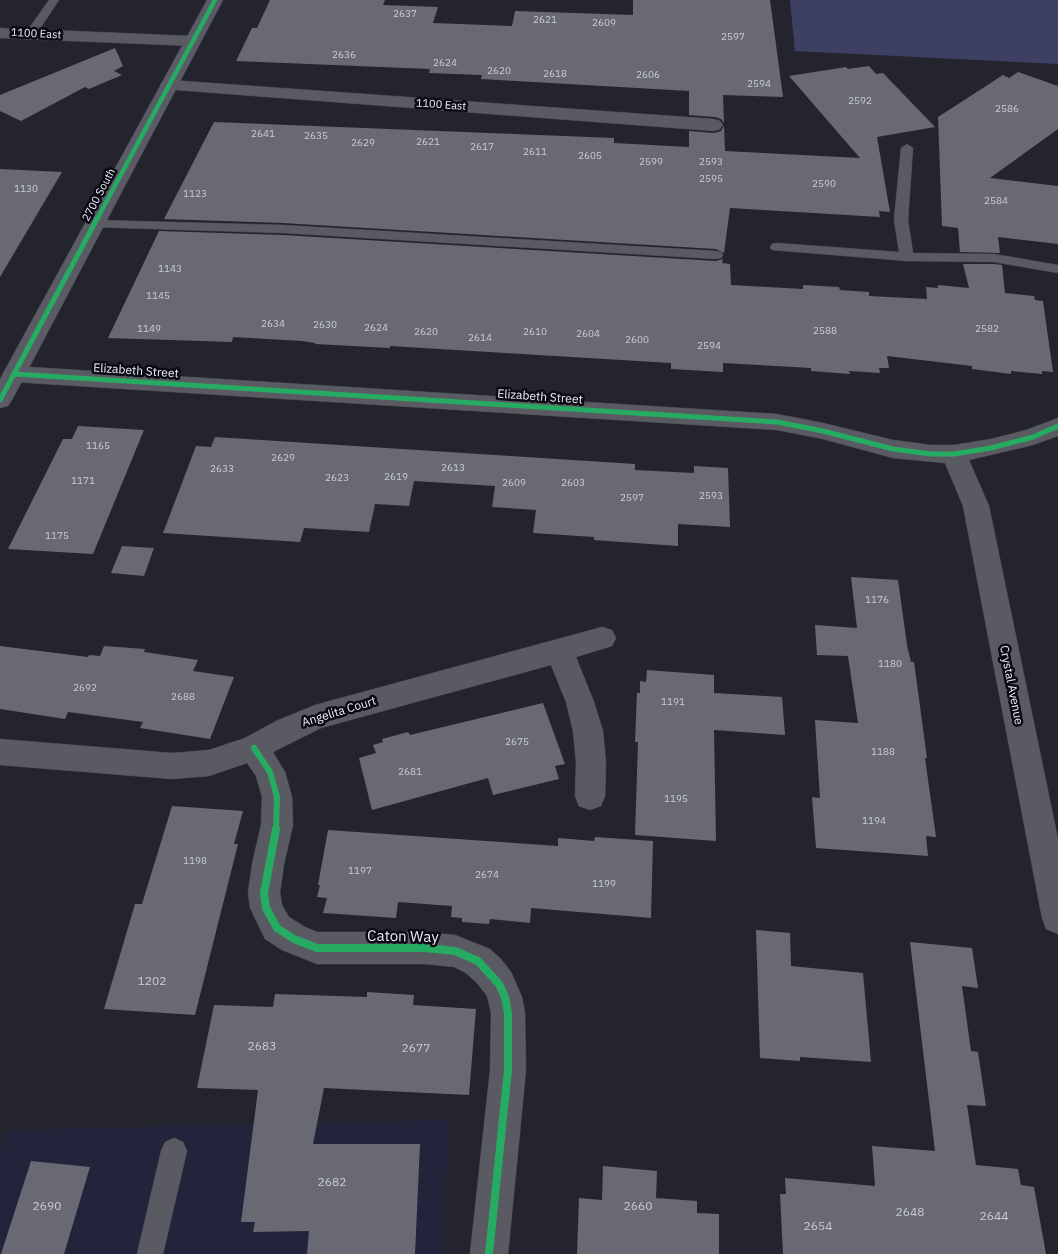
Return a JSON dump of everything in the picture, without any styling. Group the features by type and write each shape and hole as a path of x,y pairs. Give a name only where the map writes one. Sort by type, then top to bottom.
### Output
{"street":[{"name":"2700 South","path":"0,400 215,0"},
{"name":"1100 East","path":"0,33 192,41"},
{"name":"1100 East","path":"169,85 714,125"},
{"name":"Elizabeth Street","path":"14,374 777,422 911,452 954,454 1023,440 1058,426"},
{"name":"Crystal Avenue","path":"954,454 976,506 1058,918"},
{"name":"Angelita Court","path":"0,752 172,766 209,763 254,748 286,730 315,717 602,638"},
{"path":"560,651 580,702 588,731 591,762 590,796"},
{"name":"Caton Way","path":"254,748 270,772 277,797 277,825 268,864 264,893 266,908 277,928 294,939 317,948 425,948 455,951 478,961 499,984 505,997 508,1013 508,1070 489,1254"}],"lane":[{"path":"31,34 54,0"},
{"path":"907,148 901,220 907,257"},
{"path":"95,224 292,230 716,255"},
{"path":"777,247 907,257 994,258 1058,269"},
{"path":"150,1254 174,1151"}],"shaded area":[{"path":"790,0 1058,0 1058,64 795,51"},
{"path":"448,1120 443,1254 0,1254 0,1154 8,1130"}],"building":[{"path":"270,0 385,0 383,5 438,7 433,23 512,26 515,11 633,15 633,0 770,0 783,97 723,95 724,123 721,119 715,117 689,115 689,91 481,79 482,75 429,73 430,69 236,61 252,28 257,28"},
{"path":"115,48 123,66 114,71 122,75 89,89 85,87 21,121 0,111 0,95"},
{"path":"869,66 876,74 883,73 935,127 877,137 890,212 879,211 880,217 730,208 724,253 716,249 283,223 164,219 214,122 614,138 614,143 689,147 689,131 714,133 721,131 724,126 725,151 860,158 789,76 846,67 848,69"},
{"path":"1018,72 1058,86 1058,129 990,178 1058,186 1058,244 998,237 1000,253 960,252 958,228 942,226 938,117 1003,75 1009,78"},
{"path":"0,169 62,172 0,277"},
{"path":"159,231 283,235 716,261 723,259 722,263 730,264 731,285 803,289 803,285 839,287 840,290 869,292 869,296 927,299 926,287 938,288 938,285 969,288 963,264 1002,265 1005,293 1034,296 1035,300 1043,301 1053,372 1042,371 1042,374 1011,371 1011,374 972,369 972,366 887,356 889,368 879,368 880,373 849,371 850,374 811,371 811,368 723,363 723,372 671,369 671,363 390,346 390,348 315,344 302,341 233,337 232,342 108,338"},
{"path":"78,426 144,430 93,554 8,549 63,439 72,439"},
{"path":"215,437 635,464 635,470 694,473 694,466 728,468 730,527 678,524 678,546 594,540 594,537 533,533 536,510 492,507 495,486 414,481 409,506 375,504 369,532 304,528 300,542 163,533 196,446 211,447"},
{"path":"122,546 154,548 144,576 111,573"},
{"path":"851,577 898,580 907,645 911,662 914,662 936,837 926,836 928,856 816,848 812,797 820,798 815,720 858,723 848,656 817,655 815,625 857,628"},
{"path":"0,646 88,657 89,655 100,656 104,646 145,649 144,652 198,660 193,671 234,677 210,739 140,728 143,722 68,712 65,719 0,709"},
{"path":"647,670 714,675 714,693 782,697 785,735 714,730 716,841 635,835 638,742 635,742 637,693 640,693 640,681 646,682"},
{"path":"543,703 565,764 555,766 559,779 493,795 488,778 372,810 359,758 376,753 373,745 383,742 382,739 408,732 410,735"},
{"path":"172,806 243,811 234,844 238,844 195,1015 104,1009 135,904 142,904"},
{"path":"328,830 558,846 558,838 594,841 595,837 653,841 651,918 531,908 530,923 490,919 489,924 462,922 462,918 451,917 452,906 398,902 396,918 323,913 327,898 317,897"},
{"path":"756,930 790,933 791,966 863,973 871,1062 800,1057 800,1061 760,1058"},
{"path":"910,942 972,948 978,988 962,986 971,1051 978,1052 986,1106 967,1105 976,1165 1018,1169 1021,1185 1034,1187 1046,1254 783,1254 780,1194 786,1194 785,1178 875,1186 872,1146 935,1151"},
{"path":"367,992 414,995 413,1005 476,1009 469,1095 324,1088 313,1144 420,1144 415,1254 307,1254 309,1231 253,1232 255,1222 241,1222 258,1090 197,1088 214,1005 273,1007 275,994 367,997"},
{"path":"31,1161 90,1167 64,1254 1,1254"},
{"path":"603,1166 657,1171 656,1198 697,1201 697,1213 719,1214 719,1254 577,1254 579,1198 602,1200"}],"cycle path":[{"path":"0,400 215,0"},
{"path":"14,374 777,422 823,431 893,449 931,454 954,454 991,448 1033,437 1058,426"},
{"path":"254,748 270,772 277,797 277,825 268,864 264,893 266,908 277,928 294,939 317,948 425,948 455,951 478,961 499,984 505,997 508,1013 508,1070 489,1254"}]}
